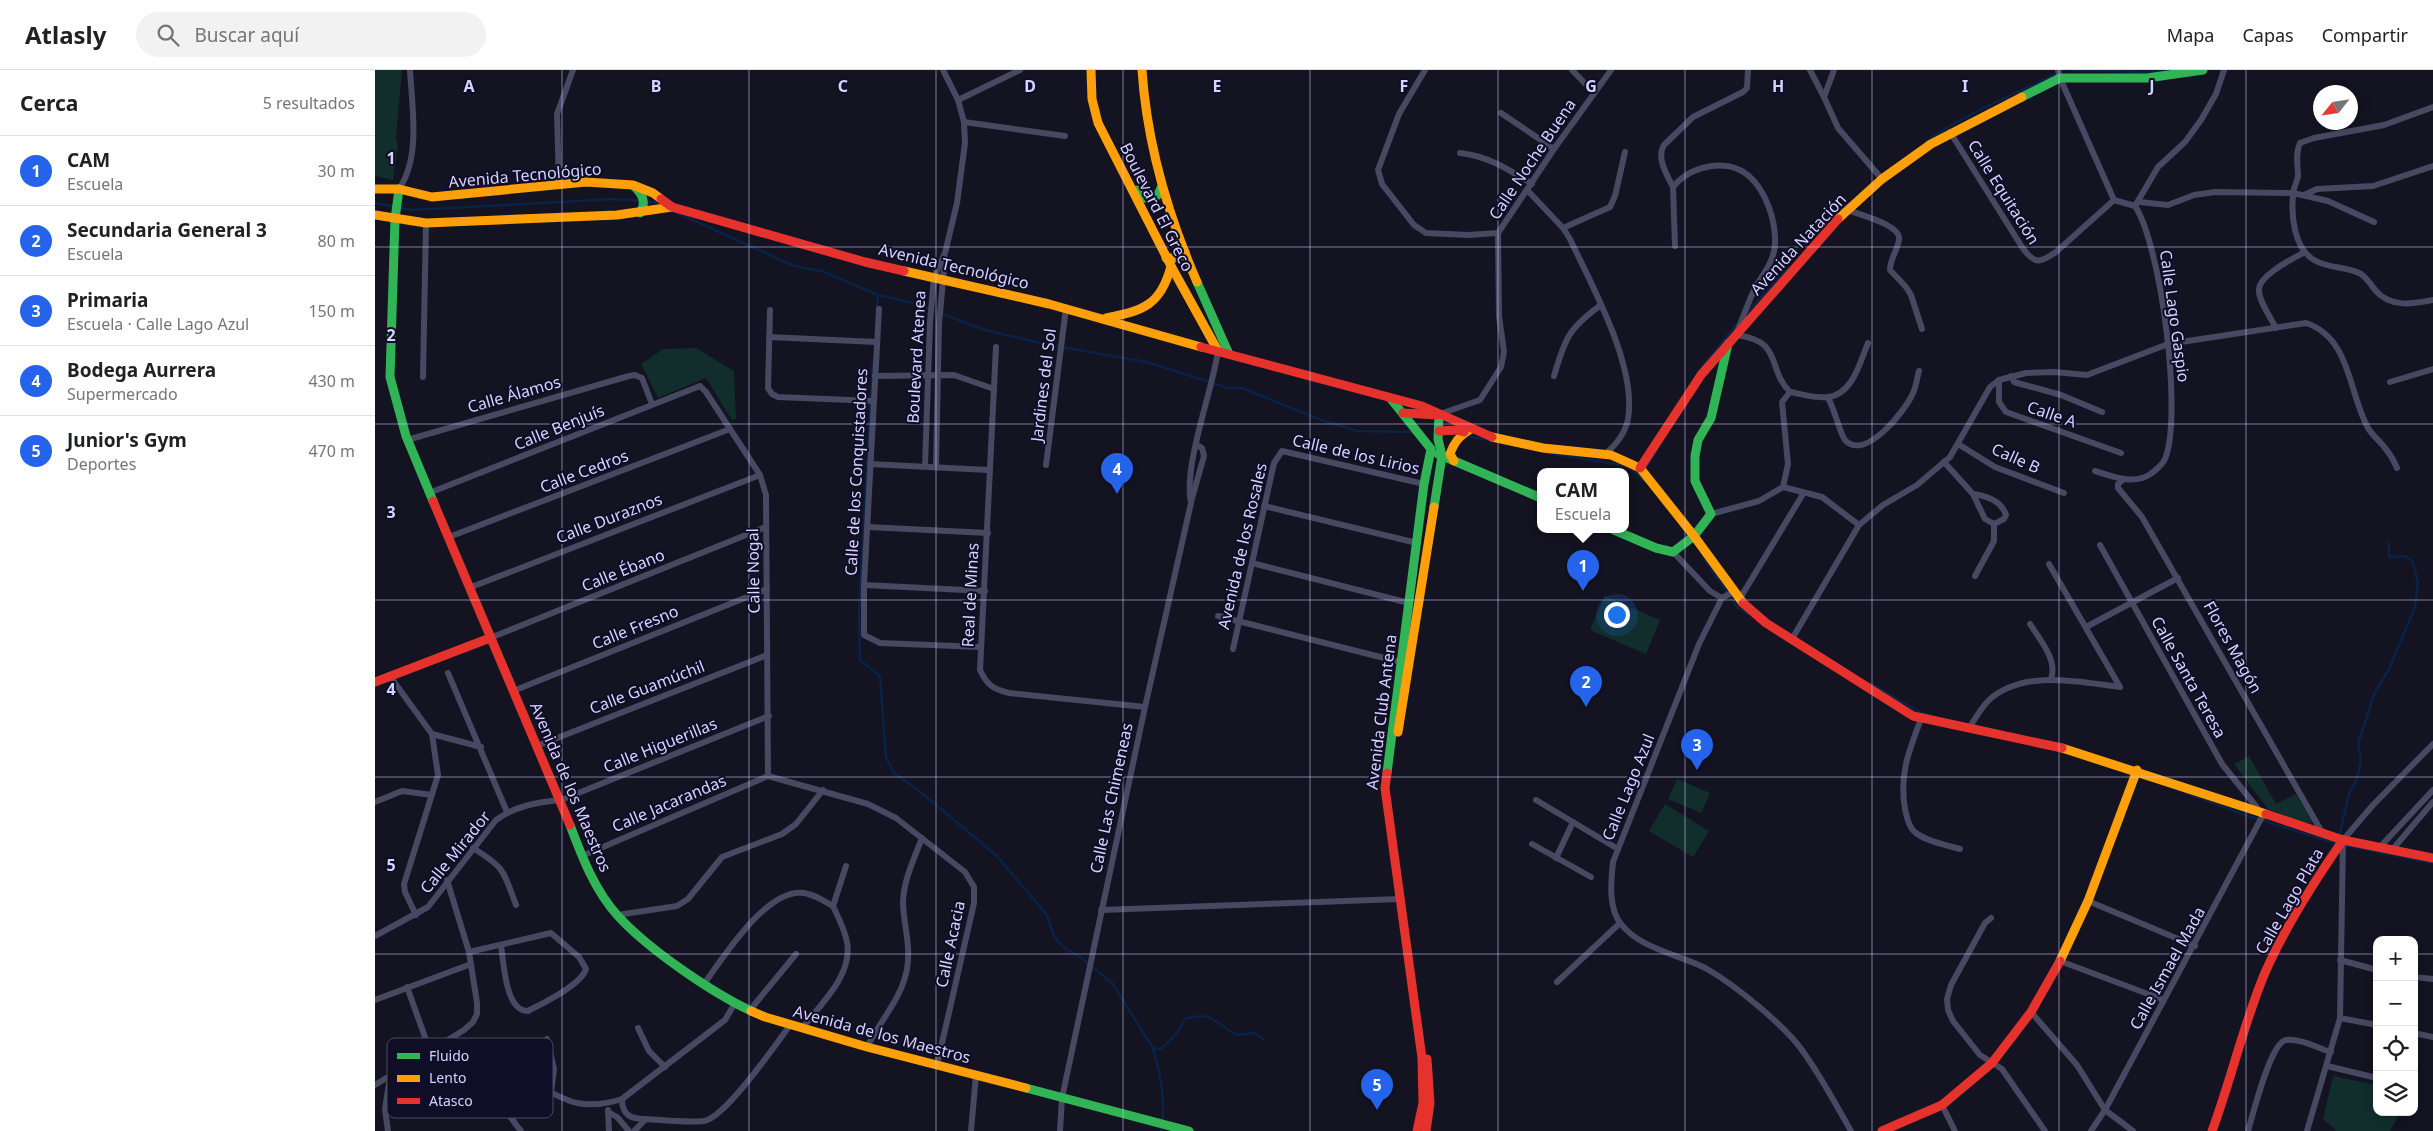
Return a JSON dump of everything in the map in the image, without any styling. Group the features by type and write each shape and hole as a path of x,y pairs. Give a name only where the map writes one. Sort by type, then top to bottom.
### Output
{"street":[{"path":"399,192 406,180 412,146 410,70"},
{"path":"559,185 557,114 573,70"},
{"name":"Boulevard Atenea","path":"925,466 931,306 957,203 965,143 964,122 959,100 943,70"},
{"path":"959,100 1020,70"},
{"name":"Boulevard El Greco","path":"1091,70 1092,99 1098,124 1169,262 1218,351"},
{"name":"Boulevard El Greco","path":"1142,70 1143,102 1161,188 1185,252 1229,354"},
{"path":"1425,70 1399,114 1378,170 1382,184 1415,225 1426,233 1468,236 1498,233"},
{"path":"1572,70 1594,93"},
{"name":"Calle Noche Buena","path":"1439,414 1480,400 1503,361 1499,316 1498,233 1528,191 1554,149 1611,70"},
{"path":"1675,246 1673,187 1662,160 1661,149 1693,116 1743,92 1747,88 1748,70"},
{"path":"1810,70 1838,128 1882,179"},
{"path":"1824,97 1834,70"},
{"name":"Avenida Natación","path":"1640,468 1701,375 1829,228 1882,179 1950,132 2059,74 2147,78 2203,70"},
{"path":"2137,204 2158,167 2185,142 2201,120 2216,94 2225,70"},
{"path":"2059,74 2114,200 2137,204 2169,205 2194,195 2215,192 2293,193 2328,201 2374,222"},
{"path":"2433,107 2384,125 2313,138 2300,143 2297,161 2298,178 2293,193 2293,219 2303,253 2327,267 2356,272 2363,276 2381,295 2393,303 2431,301 2433,293"},
{"path":"1501,113 1554,149"},
{"path":"964,122 1065,136"},
{"name":"Calle Equitación","path":"1950,132 2021,247 2030,258 2037,261 2046,259 2056,252 2114,200"},
{"path":"1563,228 1609,207 1615,196 1625,152"},
{"path":"1459,154 1477,155 1495,161 1532,184"},
{"path":"1673,187 1689,174 1708,166 1725,166 1750,177 1768,206 1774,228 1775,245 1770,263 1755,290 1736,335 1747,336 1762,342 1773,357 1782,382 1790,392 1828,398 1836,395 1853,381 1868,344"},
{"path":"2304,195 2317,189 2373,186 2433,166"},
{"path":"1121,169 1125,170 1138,193 1144,199 1155,197 1161,188"},
{"name":"Avenida Tecnológico","path":"375,189 442,197 586,182 633,185 653,193 672,207 865,262 1066,308 1423,406 1468,430"},
{"path":"633,185 644,202 640,213"},
{"path":"1528,191 1563,228 1601,305 1617,346 1626,382 1629,404 1627,421 1622,435 1616,445 1605,454"},
{"name":"Avenida de los Maestros","path":"399,192 395,218 390,377 407,440 490,638 561,800 582,856 596,884 617,915 636,934 704,984 750,1010 867,1047 1189,1131"},
{"name":"Calle Lago Gaspio","path":"2095,471 2124,479 2138,480 2151,474 2165,459 2170,428 2173,392 2168,344 2152,249 2137,204"},
{"name":"Avenida Tecnológico","path":"375,215 426,223 640,213 672,207"},
{"path":"1848,210 1890,226 1899,234 1900,239 1890,264 1890,270 1911,295 1921,329"},
{"path":"423,377 426,223"},
{"path":"1102,318 1148,307 1163,292 1169,262 1185,252"},
{"path":"2276,328 2260,296 2259,289 2263,280 2272,272 2303,253"},
{"name":"Boulevard Atenea","path":"936,466 939,278"},
{"path":"1554,376 1566,339 1573,328 1601,305"},
{"name":"Jardines del Sol","path":"1046,464 1066,308"},
{"name":"Calle de los Conquistadores","path":"879,309 864,585 864,636 880,643 980,647"},
{"path":"770,310 768,388 775,396 873,401"},
{"path":"1793,639 1859,525 1883,505 1917,485 1944,462 1958,444 1990,388 1999,380 2011,376 2026,373 2095,374 2168,344 2306,323 2316,326 2336,345 2344,359 2369,429 2386,449 2397,468"},
{"path":"769,337 877,342"},
{"path":"1711,514 1695,481 1695,456 1698,440 1711,418 1729,343"},
{"name":"Real de Minas","path":"996,347 980,670 986,682 995,690 1145,707"},
{"name":"Calle Las Chimeneas","path":"1060,1131 1063,1098 1101,910 1191,503 1188,482 1211,390 1218,351"},
{"path":"2390,382 2433,368"},
{"path":"1828,398 1835,410 1845,439 1854,445 1863,445 1874,440 1906,406 1913,393 1919,371"},
{"path":"875,376 938,374 960,377 994,389"},
{"name":"Calle Álamos","path":"407,440 635,375 641,378 652,404"},
{"path":"2011,376 2014,382 2061,395 2102,412"},
{"name":"Calle A","path":"1999,380 1999,402 2006,412 2121,454"},
{"name":"Calle Benjuís","path":"429,492 700,386"},
{"name":"Calle Nogal","path":"700,386 760,475 766,494 768,776"},
{"path":"1673,552 1694,536 1711,514 1759,501 1783,487 1787,475 1787,464 1782,402 1790,392"},
{"path":"1391,398 1431,450 1537,496"},
{"path":"1403,413 1439,414"},
{"name":"Avenida Club Antena","path":"1426,1131 1429,1076 1390,788 1442,456 1438,435 1439,414"},
{"name":"Calle Cedros","path":"449,537 730,429"},
{"path":"1431,450 1438,435 1457,430 1468,430 1520,444 1605,454 1627,461 1640,468 1694,536 1739,600 1766,623 1858,682 1921,719 2052,745 2137,770 2263,815 2343,840 2433,858"},
{"path":"1454,461 1450,454 1451,449 1468,430"},
{"name":"Calle B","path":"1958,444 1995,467 2064,493"},
{"name":"Avenida Club Antena","path":"1417,1131 1423,1103 1422,1058 1385,788 1424,484 1431,450"},
{"name":"Calle de los Lirios","path":"1282,451 1424,484"},
{"name":"Avenida de los Rosales","path":"1233,649 1274,463 1282,451"},
{"path":"1944,462 1973,494 1985,519 1994,524"},
{"path":"870,464 989,470"},
{"name":"Calle Duraznos","path":"469,588 760,475"},
{"name":"Flores Magón","path":"2124,479 2118,484 2118,488 2142,517 2323,834"},
{"path":"1783,487 1803,494 1821,497 1859,525"},
{"path":"1739,600 1803,494"},
{"path":"1973,494 1996,502 2004,509 2006,515 2004,519 1994,524"},
{"path":"1264,506 1417,543"},
{"path":"1975,576 1994,541 1994,524"},
{"name":"Calle Ébano","path":"490,638 766,527"},
{"path":"868,527 988,533"},
{"path":"1621,533 1656,548 1673,552 1710,591 1722,598 1733,592"},
{"name":"Calle Santa Teresa","path":"2100,545 2222,764 2263,815"},
{"path":"1252,563 1409,603"},
{"path":"1969,728 1989,700 2023,684 2051,680 2120,687 2049,564"},
{"path":"2086,627 2178,578"},
{"path":"864,585 985,591"},
{"name":"Calle Fresno","path":"513,691 767,589"},
{"name":"Calle Lago Azul","path":"1620,923 1610,886 1613,862 1699,644 1722,598"},
{"path":"1219,616 1400,662"},
{"path":"2030,624 2052,662 2054,672 2051,680"},
{"path":"375,682 389,675 490,638"},
{"name":"Calle Guamúchil","path":"537,746 767,655"},
{"path":"448,673 507,812"},
{"path":"389,675 432,734 438,776 404,884 405,892 416,915"},
{"name":"Calle Higuerillas","path":"561,800 769,716"},
{"path":"1921,719 1904,766 1902,780 1906,816 1910,826 1916,833 1960,849"},
{"path":"432,734 481,747"},
{"name":"Calle Lago Plata","path":"2211,1131 2239,1044 2270,961 2326,863 2373,804 2433,744"},
{"path":"1881,1131 1942,1105 1993,1063 2031,1012 2060,961 2088,901 2137,770"},
{"name":"Calle Acacia","path":"768,776 868,804 896,818 965,872 974,887 974,903 937,1066"},
{"name":"Calle Jacarandas","path":"582,856 768,776"},
{"path":"617,915 677,906 689,899 722,857 782,834 796,824 823,790"},
{"path":"2380,847 2433,790"},
{"path":"375,802 402,791 432,795"},
{"name":"Calle Mirador","path":"375,936 428,907 447,880 496,820 507,812 534,803 561,800"},
{"path":"1536,800 1618,849"},
{"path":"2392,850 2432,804 2423,801"},
{"name":"Calle Ismael Mada","path":"2091,1131 2105,1110 2195,946 2263,815"},
{"path":"1556,858 1573,822"},
{"path":"867,1047 901,990 907,971 909,955 903,904 905,883 921,838"},
{"path":"2307,1131 2340,1018 2343,840"},
{"path":"1531,844 1591,877"},
{"path":"473,848 495,861 502,869 516,905"},
{"path":"803,1027 845,969 848,954 847,940 833,906 846,866"},
{"path":"447,880 469,952 477,1014 473,1022 451,1038"},
{"path":"704,984 751,922 769,905 785,895 807,893 833,906"},
{"path":"1101,910 1400,899"},
{"path":"2088,901 2195,946"},
{"path":"1991,918 1985,923 1951,984 1947,999 1948,1010 1953,1021 1980,1055 2002,1069 2045,1131"},
{"path":"1557,982 1620,923 1631,935 1708,970 1735,987 1780,1027 1804,1052 1851,1131"},
{"path":"469,952 501,946 540,934 551,933 579,957 586,969 580,979 528,1011 521,1011 515,1006 511,998 501,946"},
{"path":"750,1010 796,954"},
{"path":"2340,960 2373,969"},
{"path":"2060,961 2164,1000"},
{"path":"375,1000 471,964"},
{"path":"2418,977 2433,979"},
{"path":"407,987 425,1038"},
{"path":"553,1095 575,1103 608,1104 622,1099 665,1068 725,1020 735,1003"},
{"path":"2031,1012 2077,1065 2105,1110 2133,1131"},
{"path":"2340,1018 2373,1024"},
{"path":"622,1099 623,1109 630,1118 703,1121 715,1116 743,1086 791,1024"},
{"path":"638,1028 649,1051 665,1068"},
{"path":"2418,1034 2433,1036"},
{"path":"2248,1131 2272,1056 2279,1043 2284,1040 2292,1040 2331,1052"},
{"path":"553,1065 553,1077"},
{"path":"2327,1066 2373,1077"},
{"path":"971,1131 976,1075"},
{"path":"375,1085 387,1079"},
{"path":"387,1096 385,1109 388,1131"},
{"path":"608,1104 609,1131"},
{"path":"1942,1105 1955,1131"},
{"path":"608,1112 617,1117 629,1131"},
{"path":"510,1118 521,1131"},
{"path":"634,1131 645,1119"}],"green space":[{"path":"375,70 402,70 396,138 398,145 393,180 375,176"},
{"path":"696,348 734,371 736,419 732,420 706,378 658,398 641,364 663,349"},
{"path":"1605,596 1660,620 1646,654 1590,630"},
{"path":"2249,756 2276,804 2296,794 2313,823 2297,822 2268,809 2234,764"},
{"path":"1677,779 1710,793 1701,813 1668,799"},
{"path":"1665,804 1709,831 1693,857 1649,831"},
{"path":"2333,1076 2373,1084 2373,1116 2398,1116 2390,1131 2337,1131 2323,1119"}],"waterway":[{"path":"1926,142 1941,131 1975,112 2064,70"},
{"path":"2073,70 2146,72 2167,70"},
{"path":"375,203 411,210 614,199 655,202 662,206"},
{"path":"1839,213 1847,205"},
{"path":"673,211 794,266 822,271 878,295 913,303 985,330 1044,344 1147,362 1228,388 1242,388 1321,420 1357,431 1415,432"},
{"path":"1746,314 1788,268"},
{"path":"877,310 878,295"},
{"path":"1698,372 1737,324"},
{"path":"873,360 859,611 860,660 880,676 886,757 894,773 923,794 997,856 1047,915 1054,936 1063,947 1083,959 1112,983 1153,1048 1160,1049 1168,1042 1185,1019 1201,1016 1213,1019 1236,1035 1255,1033 1264,1040"},
{"path":"1465,436 1489,440"},
{"path":"1644,470 1657,450"},
{"path":"1543,452 1628,466 1646,482"},
{"path":"1680,525 1689,537"},
{"path":"2339,837 2349,794 2357,779 2361,760 2358,744 2375,692 2389,669 2415,607 2418,583 2413,562 2405,556 2389,557 2389,543"},
{"path":"1704,558 1737,607 1750,615"},
{"path":"1870,683 1921,713 1945,720"},
{"path":"2171,787 2245,815 2338,844"},
{"path":"2344,845 2433,863"},
{"path":"1153,1048 1162,1089 1161,1131"}],"traffic: fast":[{"path":"2022,97 2060,78 2147,78 2203,70"},
{"path":"634,186 643,198 640,213"},
{"path":"1137,190 1141,197 1148,199 1158,195 1161,188"},
{"path":"399,189 395,219 390,377 406,436 433,501"},
{"path":"1197,282 1229,354"},
{"path":"1621,533 1656,548 1673,552 1694,536 1711,514 1695,481 1695,456 1698,440 1711,418 1728,344"},
{"path":"1387,773 1424,484 1431,449 1391,399"},
{"path":"1434,507 1442,456 1438,439 1439,414"},
{"path":"1438,454 1537,496"},
{"path":"570,825 596,885 618,916 646,942 681,969 718,993 751,1011"},
{"path":"1026,1088 1189,1131"}],"traffic: slow":[{"path":"1091,70 1092,99 1098,123 1171,266 1218,351"},
{"path":"1142,70 1148,125 1160,178 1176,230 1197,282"},
{"path":"1838,219 1882,179 1931,144 2022,97"},
{"path":"375,189 399,189 432,197 586,182 633,185 653,193 661,199"},
{"path":"375,215 426,223 617,215 672,207"},
{"path":"1166,258 1177,258 1185,252"},
{"path":"1106,318 1140,309 1149,304 1162,290 1171,266"},
{"path":"904,271 1049,304 1201,347"},
{"path":"1454,461 1450,454 1453,446 1461,436 1471,429"},
{"path":"1492,437 1543,448 1611,455 1640,468 1694,536 1743,603"},
{"path":"1398,732 1434,507"},
{"path":"2062,748 2266,814"},
{"path":"2060,961 2088,901 2137,770"},
{"path":"751,1011 765,1017 867,1047 1026,1088"}],"traffic: jam":[{"path":"661,199 672,207 865,262 904,271"},
{"path":"1640,468 1701,375 1838,219"},
{"path":"1201,347 1422,406 1492,437"},
{"path":"1403,413 1438,415"},
{"path":"1439,431 1457,430 1464,432"},
{"path":"433,501 570,825"},
{"path":"1743,603 1766,623 1913,716 2062,748"},
{"path":"375,682 490,638"},
{"path":"1387,773 1385,788 1422,1058 1423,1103 1417,1131"},
{"path":"2266,814 2343,840 2433,858"},
{"path":"2212,1131 2264,975 2300,906 2343,840"},
{"path":"1882,1131 1942,1105 1992,1063 2031,1012 2060,961"},
{"path":"1426,1131 1430,1103 1427,1059"}],"place":[{"name":"Bodega Aurrera","path":"1117,494"},
{"name":"CAM","path":"1583,591"},
{"name":"Secundaria General 3","path":"1586,707"},
{"name":"Primaria","path":"1697,770"},
{"name":"Junior's Gym","path":"1377,1110"}]}
